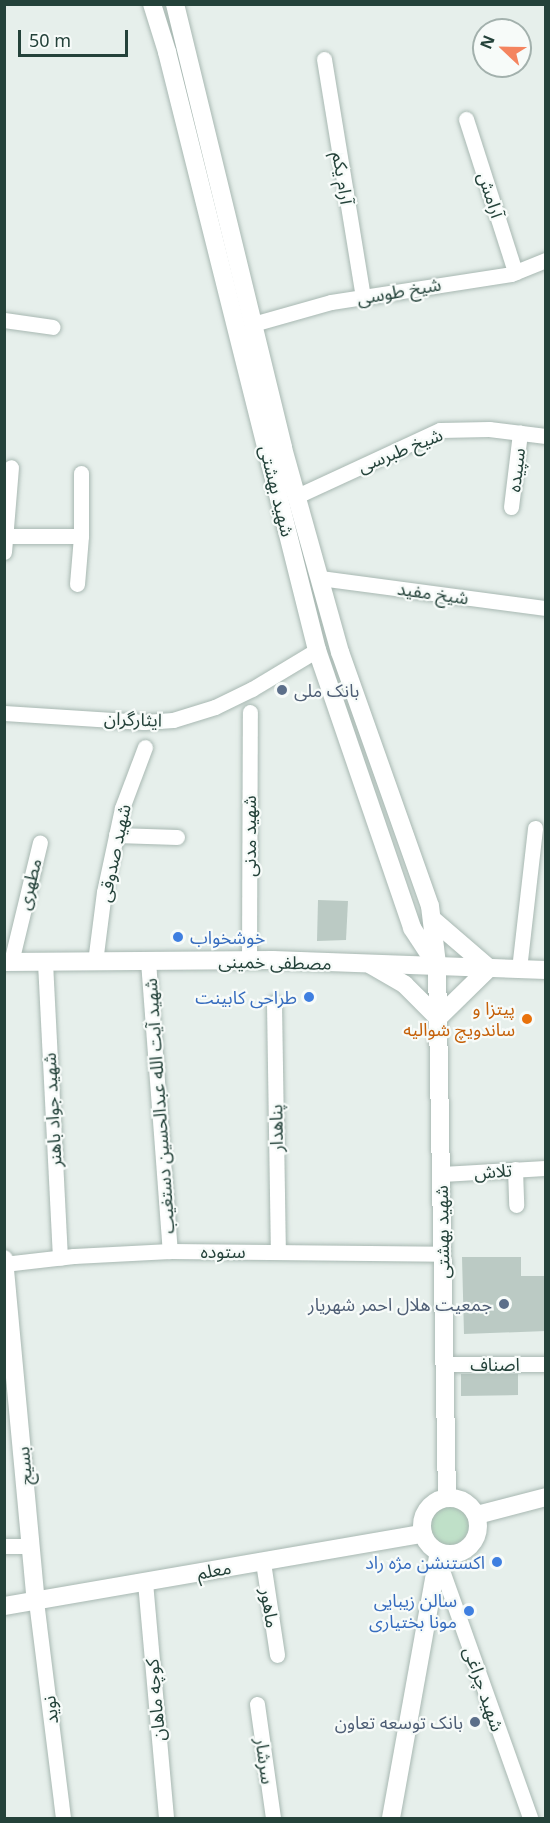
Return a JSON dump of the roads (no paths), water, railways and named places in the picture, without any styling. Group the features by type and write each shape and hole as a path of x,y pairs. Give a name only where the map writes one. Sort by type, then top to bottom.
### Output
{"main road":[{"name":"شهید بهشتی","path":"152,4 170,63 317,650 412,928 437,966"},
{"name":"شهید بهشتی","path":"175,4 253,324 340,652 430,906 437,966 447,1498"},
{"path":"370,964 405,985 438,1018 489,968 432,919"},
{"name":"مصطفی خمینی","path":"8,962 249,960 546,970"},
{"name":"بسیج","path":"4,1259 10,1387 36,1601"},
{"path":"477,1515 546,1497"},
{"path":"447,1498 465,1502 477,1515 479,1525 473,1542 458,1553 439,1556 423,1534 422,1526 427,1510 439,1500 447,1498"},
{"name":"معلم","path":"4,1606 423,1534"},
{"path":"391,1818 439,1556"}],"street":[{"name":"آرام یکم","path":"324,58 363,297"},
{"name":"آرامش","path":"466,119 515,272"},
{"name":"شیخ طوسی","path":"253,324 331,302 515,272 546,260"},
{"path":"4,320 53,327"},
{"name":"شیخ طبرسی","path":"297,496 440,430 489,429 546,436"},
{"name":"سپیده","path":"511,507 520,433"},
{"path":"4,552 11,467"},
{"path":"77,584 81,536 81,473"},
{"path":"6,536 81,536"},
{"name":"شیخ مفید","path":"320,578 546,608"},
{"name":"ایثارگران","path":"4,713 144,722 174,720 215,706 252,689 317,650"},
{"name":"شهید مدنی","path":"249,960 250,712"},
{"name":"شهید صدوقی","path":"94,962 122,808 145,747"},
{"path":"519,969 535,828"},
{"path":"116,835 177,837"},
{"name":"مطهری","path":"8,962 40,842"},
{"name":"شهید آیت الله عبدالحسین دستغیب","path":"148,961 170,1251"},
{"name":"شهید جواد باهنر","path":"45,962 60,1258"},
{"name":"پناهدار","path":"274,1003 278,1252"},
{"name":"تلاش","path":"441,1174 546,1168"},
{"path":"515,1170 516,1205"},
{"name":"ستوده","path":"5,1264 170,1251 443,1254"},
{"name":"اصناف","path":"445,1364 546,1364"},
{"path":"4,1546 31,1546"},
{"name":"شهید چراغی","path":"439,1556 530,1818"},
{"name":"ماهور","path":"263,1562 277,1655"},
{"name":"کوچه ماهان","path":"145,1582 165,1818"},
{"name":"نوید","path":"36,1601 63,1818"},
{"name":"سرشار","path":"257,1704 273,1818"}],"place":[{"name":"بانک ملی","path":"282,690"},
{"name":"خوشخواب","path":"178,937"},
{"name":"طراحی کابینت","path":"309,997"},
{"name":"پیتزا و ساندویچ شوالیه","path":"527,1019"},
{"name":"جمعیت هلال احمر شهریار","path":"504,1304"},
{"name":"اکستنشن مژه راد","path":"497,1562"},
{"name":"سالن زیبایی مونا بختیاری","path":"469,1611"},
{"name":"بانک توسعه تعاون","path":"475,1722"}]}
